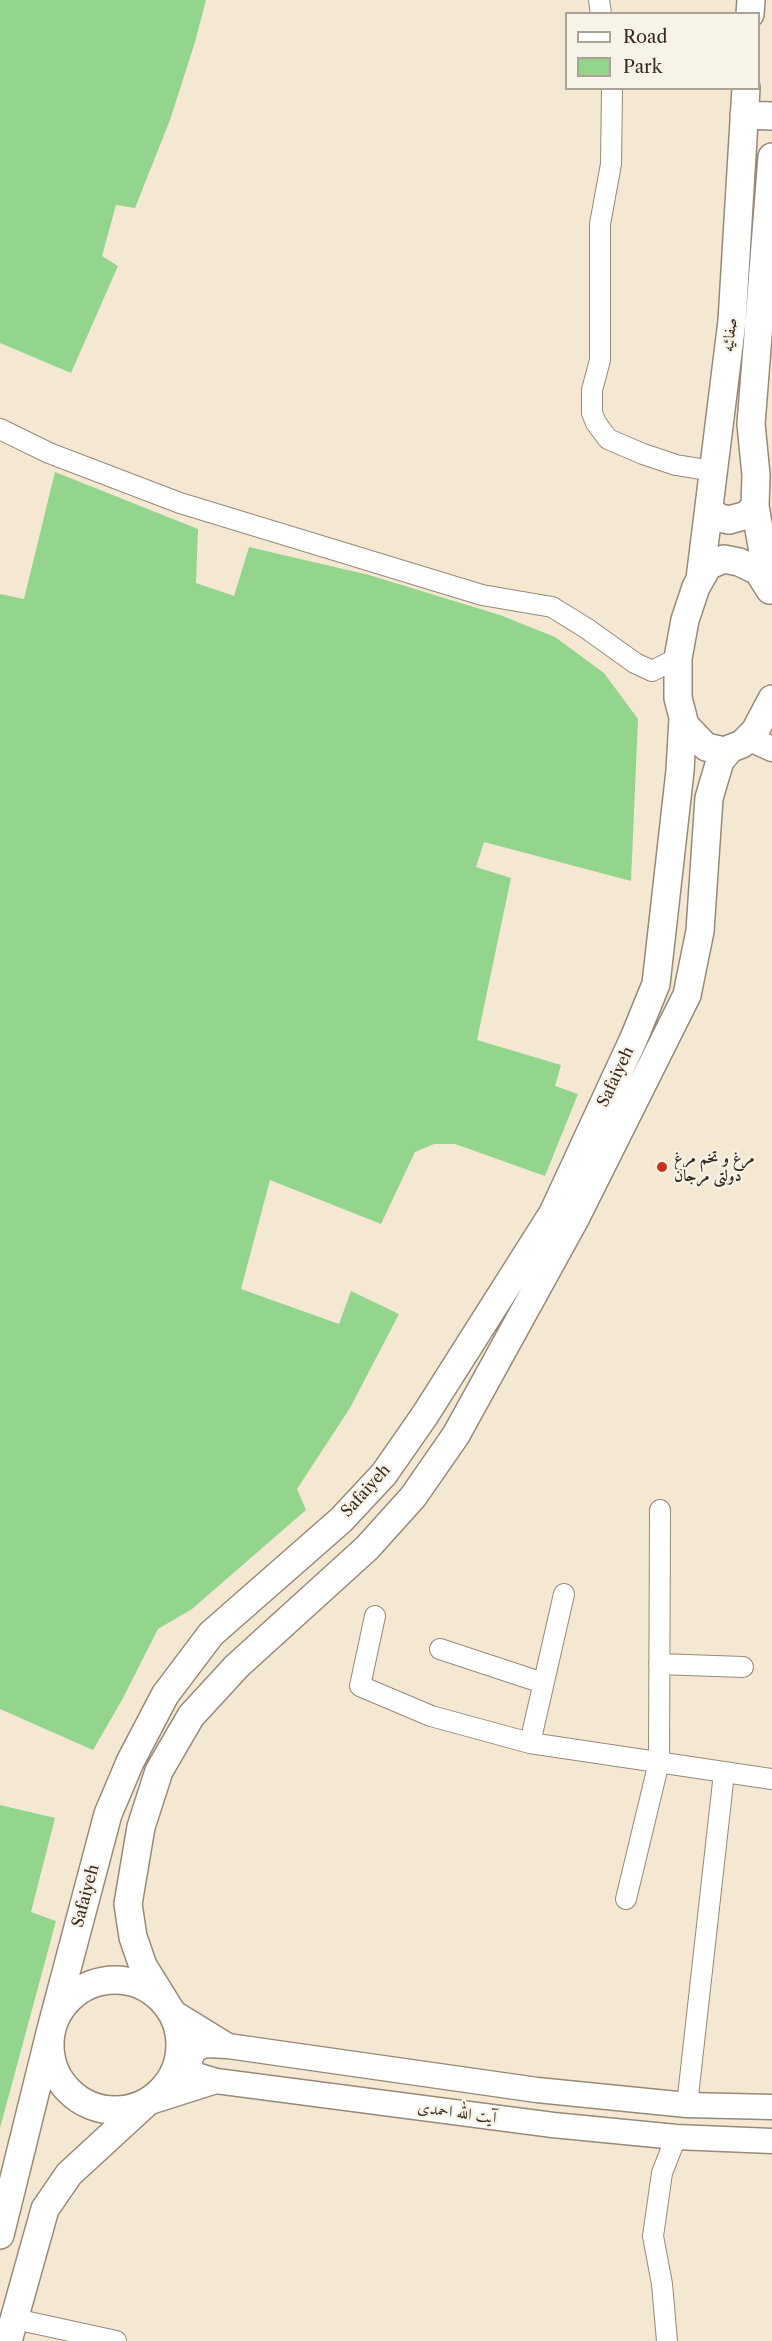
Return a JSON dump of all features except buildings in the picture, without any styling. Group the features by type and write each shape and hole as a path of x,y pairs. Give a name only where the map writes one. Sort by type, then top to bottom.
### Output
{"main road":[{"name":"صفائیه","path":"683,718 678,698 678,658 685,620 700,579 710,511 732,321 745,102"},
{"path":"745,102 772,116"},
{"name":"صفائیه","path":"771,592 755,506 756,475 751,424 772,157"},
{"path":"710,511 720,518 729,520 747,514 755,506"},
{"path":"700,579 708,566 724,559 739,562 758,571 771,592"},
{"name":"Safaiyeh","path":"171,2011 143,1966 133,1937 128,1904 141,1827 159,1771 191,1716 237,1666 367,1548 413,1497 456,1435 575,1219 687,995 700,931 709,798 720,761 750,745 772,699"},
{"path":"683,718 686,725 706,747 724,751 750,745"},
{"name":"Safaiyeh","path":"0,2235 108,1814 130,1762 165,1695 211,1634 341,1520 384,1474 425,1415 553,1213 634,1038 656,984 680,771 683,718"},
{"path":"12,2330 45,2209 69,2174 163,2089 175,2072 178,2062 179,2030 171,2011 157,1994 138,1983 116,1979 95,1982 75,1992 60,2009 51,2029 49,2050 54,2072 66,2090 84,2103 104,2110 126,2110 147,2103"}],"street":[{"path":"612,90 611,164 600,224 600,360 592,390 592,413 596,423 608,439 676,465 713,471"},
{"path":"0,429 49,453 180,502 482,595 552,607 635,663 652,671 678,658"},
{"path":"626,1899 659,1762 660,1510"},
{"path":"530,1743 564,1594"},
{"path":"375,1616 360,1686 431,1716 530,1743 772,1779"},
{"path":"440,1649 543,1683"},
{"path":"659,1664 743,1667"},
{"path":"687,2105 724,1773"},
{"name":"آیت الله احمدی","path":"171,2011 228,2046 537,2090 687,2105 772,2107"},
{"path":"216,2081 196,2075 188,2066 194,2050 205,2045 228,2046"},
{"name":"آیت الله احمدی","path":"147,2103 216,2081 553,2125 676,2137 772,2141"},
{"path":"667,2341 662,2284 653,2236 662,2173 676,2137"},
{"path":"12,2330 116,2341"}],"green space":[{"path":"0,0 206,0 170,120 135,208 116,205 102,256 118,266 71,373 0,343"},
{"path":"55,472 198,529 196,583 234,596 249,547 369,575 500,615 555,637 604,673 638,719 631,881 484,842 476,867 511,878 477,1040 561,1065 555,1086 578,1094 545,1176 455,1144 434,1144 415,1152 381,1224 270,1180 241,1289 339,1324 351,1291 399,1314 350,1408 297,1489 306,1510 192,1609 158,1629 122,1700 93,1750 0,1709 0,594 24,599"},
{"path":"0,1805 55,1818 31,1912 56,1921 0,2128"}],"place":[{"name":"مرغ و تخم مرغ دولتی مرجان","path":"662,1167"}]}
